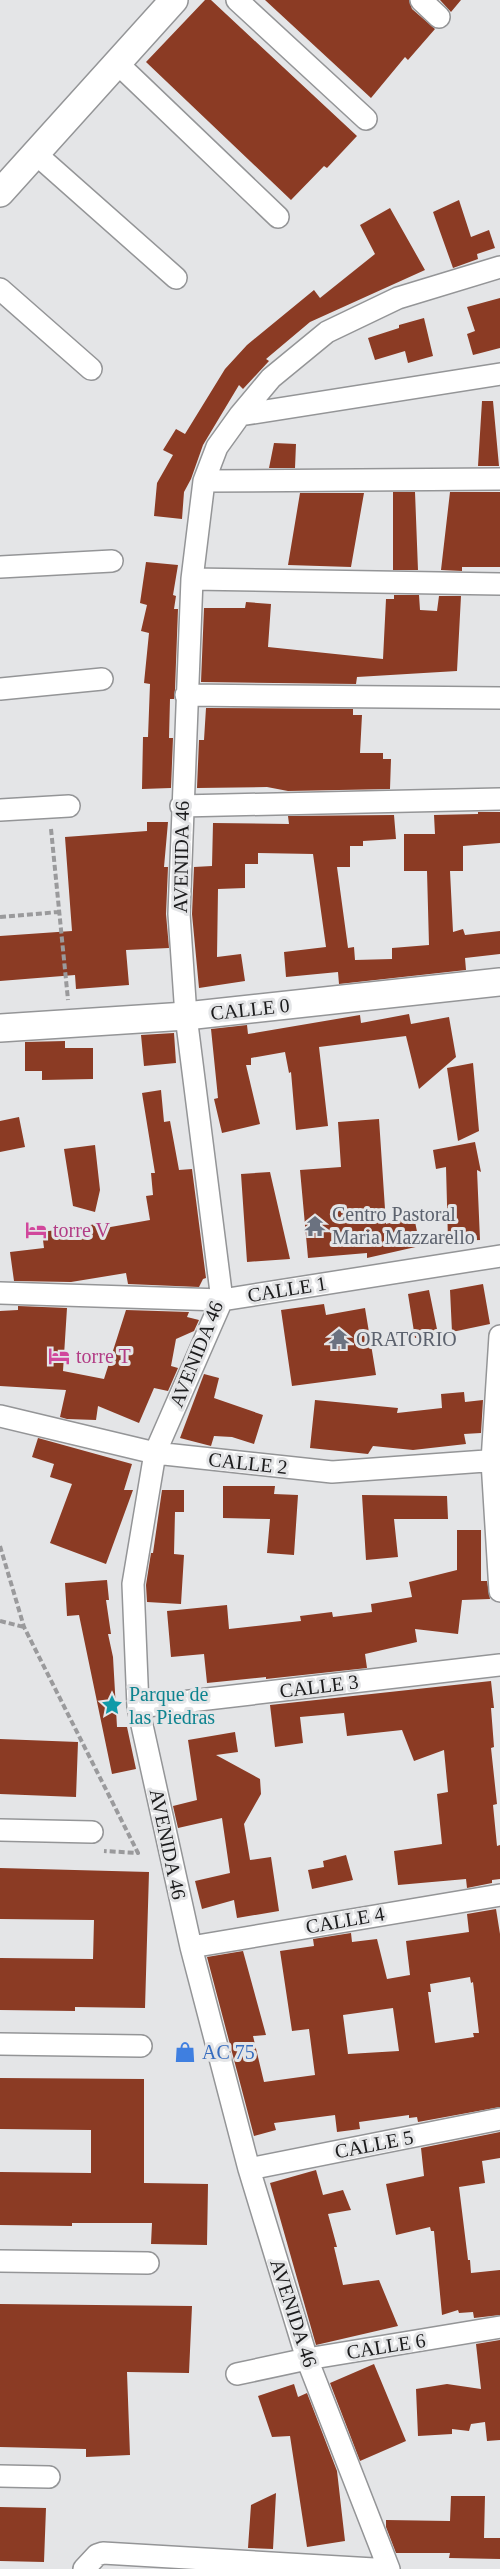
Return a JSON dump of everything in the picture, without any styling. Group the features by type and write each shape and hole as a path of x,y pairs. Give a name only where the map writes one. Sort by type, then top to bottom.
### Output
{"street":[{"path":"0,193 174,0"},
{"path":"237,0 366,119"},
{"path":"421,0 439,17"},
{"path":"116,62 278,217"},
{"path":"36,154 176,278"},
{"name":"AVENIDA 46","path":"389,2569 307,2359 249,2169 191,1947 138,1707 133,1584 155,1453 222,1300 186,1016 179,914 181,806 192,579 204,481 217,447 240,415 271,378 327,332 398,298 500,267"},
{"path":"0,289 91,369"},
{"path":"240,415 500,374"},
{"path":"204,481 500,479"},
{"path":"0,567 112,561"},
{"path":"192,579 500,584"},
{"path":"0,689 102,679"},
{"path":"186,695 500,698"},
{"path":"181,806 500,799"},
{"path":"0,810 59,806"},
{"name":"CALLE 0","path":"0,1028 186,1016 500,982"},
{"name":"CALLE 1","path":"0,1293 222,1300 500,1256"},
{"path":"500,1336 496,1461 500,1591"},
{"name":"CALLE 2","path":"0,1416 155,1453 332,1472 496,1461"},
{"name":"CALLE 3","path":"138,1707 500,1665"},
{"path":"0,1830 92,1832"},
{"name":"CALLE 4","path":"191,1947 500,1895"},
{"path":"0,2044 141,2046"},
{"name":"CALLE 5","path":"249,2169 500,2119"},
{"path":"0,2260 148,2263"},
{"name":"CALLE 6","path":"237,2374 307,2359 500,2327"},
{"path":"0,2476 49,2477"},
{"path":"84,2569 97,2555 103,2553 374,2569"}],"path":[{"path":"59,806 58,912 71,1023"},
{"path":"0,917 58,912"},
{"path":"0,1546 24,1627 138,1853 94,1850 92,1832"},
{"path":"0,1621 24,1627"}],"building":[{"path":"205,0 211,0 357,136 327,168 324,166 291,200 146,62"},
{"path":"265,0 409,0 412,9 435,29 408,60 405,57 371,98"},
{"path":"440,0 461,0 451,12"},
{"path":"459,200 471,237 489,230 495,248 477,254 478,259 453,268 433,212"},
{"path":"390,208 425,270 310,322 266,359 269,361 243,389 239,385 203,445 184,492 182,519 154,516 157,483 173,455 163,450 176,429 185,434 225,369 247,345 314,290 320,298 375,254 360,225"},
{"path":"500,298 500,348 473,355 467,334 475,331 467,307"},
{"path":"424,318 433,356 408,363 405,351 375,360 368,338 399,328 399,325"},
{"path":"482,401 493,401 499,466 478,466"},
{"path":"274,443 296,444 295,468 269,468"},
{"path":"393,492 415,492 418,570 393,570"},
{"path":"450,492 500,492 500,567 462,567 462,571 441,570"},
{"path":"300,493 364,493 351,567 288,565"},
{"path":"146,562 178,565 173,595 176,596 174,609 178,609 175,689 174,699 170,699 169,738 173,738 171,788 142,789 143,737 148,737 150,684 144,683 149,633 141,631 147,605 140,603"},
{"path":"394,595 419,595 420,610 437,611 439,596 461,596 457,671 357,677 356,684 201,682 204,608 245,608 246,602 271,604 268,647 383,659 386,599 394,599"},
{"path":"206,708 353,709 353,715 362,715 360,753 383,753 383,759 391,759 390,789 288,791 267,787 197,788 199,740 204,740"},
{"path":"478,812 500,812 500,843 463,846 463,871 450,871 453,932 463,929 465,935 500,931 500,954 465,958 466,970 339,984 338,972 286,977 284,952 326,947 313,854 258,853 258,864 245,864 245,888 218,889 217,957 241,954 245,981 199,988 192,914 194,867 212,866 213,823 289,824 288,816 394,815 396,839 363,841 363,846 350,846 350,867 337,867 348,948 354,947 355,960 392,959 392,948 429,945 427,871 404,871 404,834 435,834 434,815 478,814"},
{"path":"147,822 168,822 164,867 168,867 166,914 169,948 126,950 129,985 76,989 75,975 0,981 0,936 72,931 65,837 147,831"},
{"path":"409,1014 411,1024 449,1017 456,1057 419,1089 406,1036 319,1047 328,1126 296,1130 291,1072 289,1073 285,1052 251,1058 251,1065 246,1065 260,1124 222,1133 214,1099 218,1098 211,1029 247,1025 248,1034 360,1015 361,1023"},
{"path":"174,1033 176,1063 144,1066 141,1035"},
{"path":"65,1041 65,1048 93,1048 93,1079 42,1080 42,1071 25,1071 25,1042"},
{"path":"473,1063 479,1131 458,1141 447,1068"},
{"path":"161,1090 164,1122 170,1121 179,1170 192,1169 206,1278 199,1287 128,1284 126,1273 71,1282 14,1281 10,1252 44,1248 42,1232 104,1223 105,1228 150,1220 146,1196 153,1195 151,1173 155,1173 142,1093"},
{"path":"19,1117 25,1147 0,1152 0,1121"},
{"path":"379,1119 386,1224 414,1217 420,1246 367,1258 367,1253 308,1258 300,1170 341,1167 338,1122"},
{"path":"475,1142 481,1172 477,1170 480,1240 448,1241 446,1167 436,1169 433,1150"},
{"path":"95,1145 100,1190 95,1212 73,1206 64,1149"},
{"path":"270,1172 290,1259 247,1262 241,1174"},
{"path":"483,1284 490,1324 452,1332 450,1290"},
{"path":"429,1290 438,1334 415,1338 408,1294"},
{"path":"324,1304 326,1315 365,1308 376,1375 292,1386 281,1310"},
{"path":"18,1306 67,1308 63,1371 104,1379 126,1310 189,1312 187,1317 199,1320 194,1331 176,1339 171,1366 178,1368 168,1391 154,1388 139,1423 98,1406 96,1420 67,1419 60,1417 66,1390 0,1386 0,1311 18,1310"},
{"path":"204,1374 219,1378 214,1398 263,1415 254,1444 232,1437 214,1436 211,1446 180,1438"},
{"path":"464,1392 465,1402 483,1400 481,1433 464,1434 466,1444 413,1450 373,1446 368,1454 310,1448 315,1400 398,1408 397,1413 442,1408 441,1394"},
{"path":"38,1438 132,1464 124,1490 133,1490 106,1564 50,1543 72,1484 50,1477 54,1464 32,1457"},
{"path":"223,1486 275,1486 274,1494 298,1495 294,1555 267,1553 270,1519 223,1518"},
{"path":"162,1490 184,1490 184,1512 175,1512 174,1554 184,1555 181,1604 147,1602 146,1585"},
{"path":"362,1495 447,1496 448,1519 394,1519 398,1557 366,1560"},
{"path":"457,1530 481,1530 481,1581 487,1581 490,1599 462,1600 458,1634 415,1629 417,1642 365,1654 367,1668 266,1679 266,1677 207,1683 204,1654 171,1657 167,1611 227,1605 229,1629 301,1621 300,1616 332,1612 333,1617 372,1612 371,1604 412,1597 409,1582 457,1570"},
{"path":"107,1580 109,1600 106,1600 111,1634 108,1634 113,1657 117,1727 127,1727 136,1769 112,1774 79,1615 67,1616 65,1583"},
{"path":"491,1681 494,1747 491,1748 497,1804 493,1805 497,1846 500,1845 500,1879 492,1880 492,1883 467,1888 466,1879 398,1885 394,1851 442,1844 437,1794 448,1792 444,1750 414,1761 402,1730 347,1736 344,1713 300,1717 303,1743 275,1747 270,1705"},
{"path":"235,1732 238,1752 216,1755 260,1779 261,1794 244,1824 250,1860 271,1857 279,1911 237,1918 234,1900 202,1909 195,1881 230,1873 222,1818 178,1828 173,1806 197,1800 188,1740"},
{"path":"0,1739 78,1742 76,1797 0,1794"},
{"path":"346,1855 353,1880 312,1889 308,1870 324,1867 323,1861"},
{"path":"0,1868 149,1872 145,2008 75,2007 75,2011 0,2010 0,1958 93,1959 94,1920 0,1919"},
{"path":"496,1909 500,1934 500,2107 418,2122 417,2117 409,2118 409,2115 359,2122 360,2129 337,2132 335,2115 274,2123 276,2130 254,2136 207,1957 243,1951 266,2035 253,2036 264,2082 315,2075 309,2029 292,2031 280,1951 314,1946 313,1939 351,1933 352,1942 377,1939 387,1979 410,1975 406,1941 469,1932 467,1914","holes":["470,1977 471,1983 473,1982 479,2033 473,2033 474,2037 435,2043 428,1992 431,1992 430,1984","393,2008 399,2051 348,2054 343,2015"]},
{"path":"0,2078 144,2079 144,2183 208,2184 207,2245 151,2244 152,2223 72,2223 72,2226 0,2225 0,2172 91,2173 91,2130 0,2129"},
{"path":"500,2132 500,2158 482,2161 485,2183 459,2187 471,2273 500,2270 500,2315 474,2318 473,2312 459,2313 458,2310 442,2315 434,2231 431,2231 430,2227 396,2235 386,2184 424,2176 421,2148"},
{"path":"316,2170 323,2195 343,2190 351,2210 328,2214 337,2247 334,2247 343,2285 379,2280 398,2326 316,2345 270,2183"},
{"path":"0,2304 192,2306 189,2373 127,2372 130,2455 86,2457 86,2449 0,2447"},
{"path":"500,2340 500,2440 487,2441 485,2422 471,2424 469,2431 452,2429 452,2434 418,2436 416,2389 447,2384 481,2389 476,2344"},
{"path":"374,2364 406,2441 360,2461 330,2383"},
{"path":"294,2384 298,2397 307,2393 337,2471 345,2541 307,2547 290,2436 272,2437 258,2396"},
{"path":"276,2493 273,2549 248,2548 251,2505"},
{"path":"451,2496 485,2496 484,2538 500,2538 500,2559 449,2558 450,2553 396,2553 386,2527 386,2520 450,2521"},
{"path":"0,2507 46,2508 44,2562 0,2561"}],"place":[{"name":"Centro Pastoral Maria Mazzarello","path":"315,1226"},
{"name":"torre V","path":"36,1230"},
{"name":"ORATORIO","path":"339,1339"},
{"name":"torre T","path":"59,1356"},
{"name":"Parque de las Piedras","path":"112,1705"},
{"name":"AC 75","path":"185,2052"}]}
